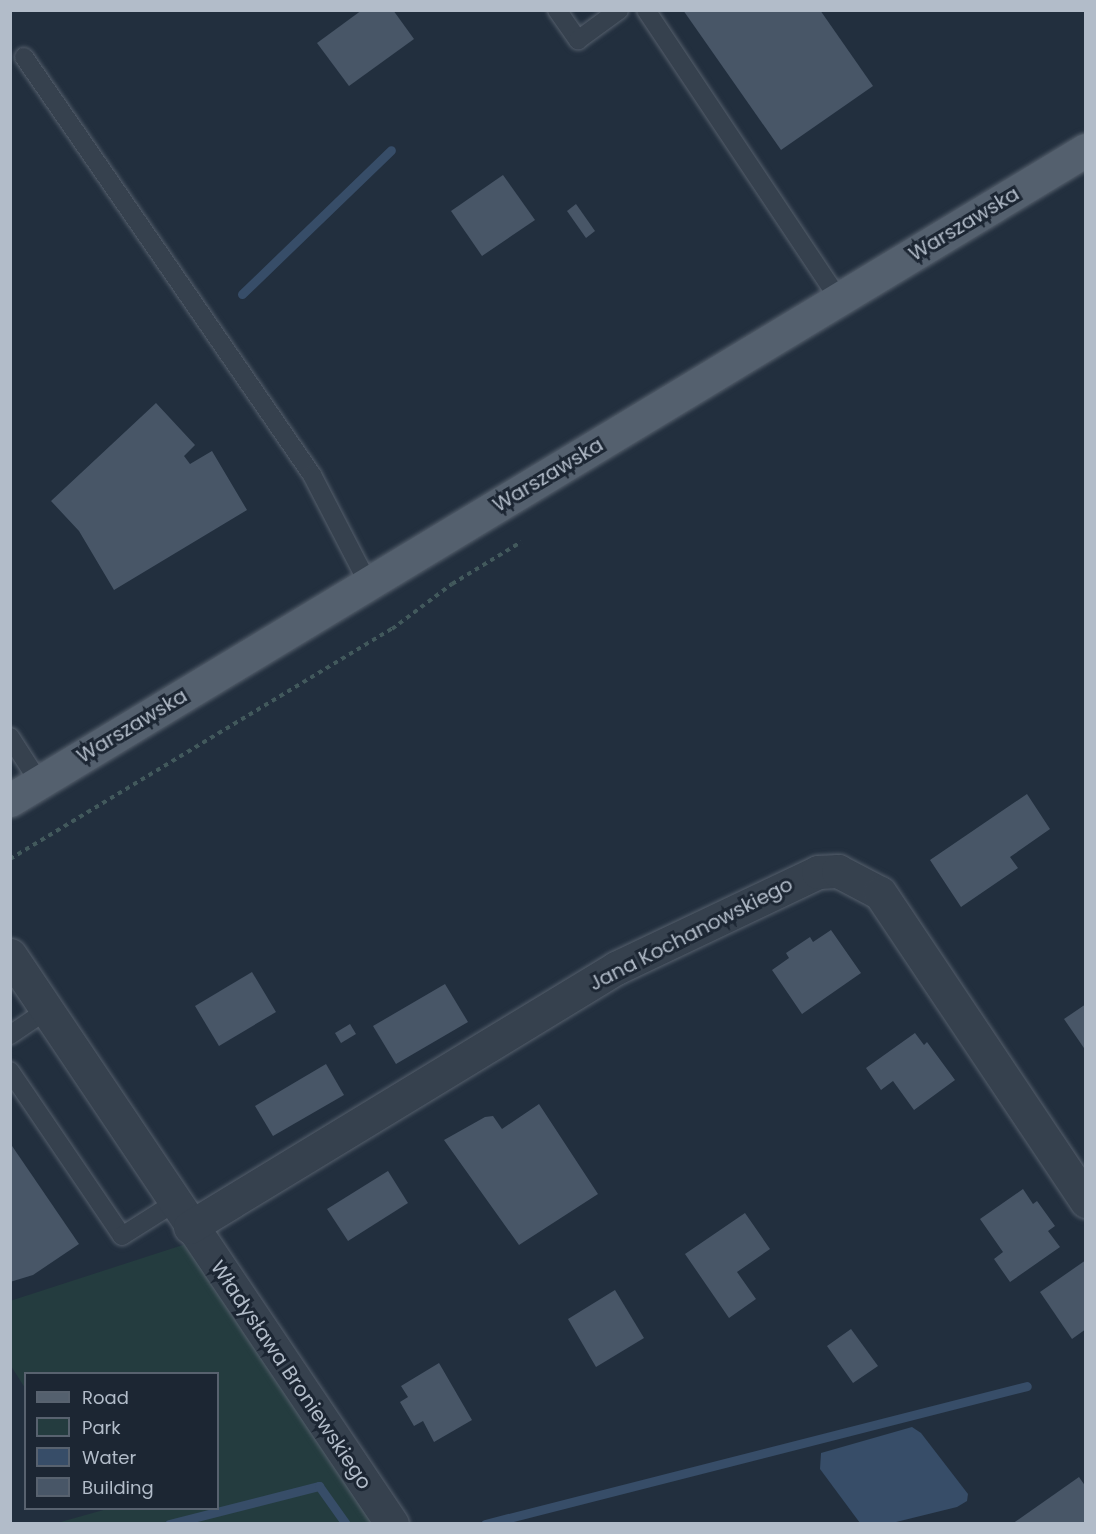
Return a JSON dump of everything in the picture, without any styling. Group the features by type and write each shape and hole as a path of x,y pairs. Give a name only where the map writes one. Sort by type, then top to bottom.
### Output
{"main road":[{"name":"Warszawska","path":"10,800 1086,150"}],"street":[{"name":"Jana Kochanowskiego","path":"182,1215 616,968 818,872 838,871 880,893 1080,1181"},
{"name":"Władysława Broniewskiego","path":"10,955 182,1215 392,1524"}],"lane":[{"path":"557,10 578,40 619,10"},
{"path":"646,10 839,299"},
{"path":"24,57 312,475 369,583"},
{"path":"10,737 39,782"},
{"path":"10,1035 47,1010"},
{"path":"10,1071 122,1236 182,1215"}],"path":[{"path":"10,859 392,629 452,584 522,542"}],"green space":[{"path":"192,1242 382,1523 57,1523 103,1510 219,1510 219,1372 24,1372 24,1386 11,1366 10,1301"}],"water":[{"path":"912,1427 921,1433 968,1494 967,1501 957,1507 892,1523 860,1523 820,1469 821,1453"}],"building":[{"path":"362,10 393,10 414,39 349,86 317,43"},
{"path":"683,10 820,10 873,86 781,150"},
{"path":"503,175 535,220 482,256 451,211"},
{"path":"576,204 595,231 586,238 567,211"},
{"path":"156,403 195,445 184,456 190,464 212,451 247,510 114,590 79,531 51,501"},
{"path":"1027,794 1050,829 1010,857 1018,868 961,907 930,860"},
{"path":"831,930 861,973 802,1014 772,970 789,958 786,953 810,937 813,942"},
{"path":"252,972 276,1012 219,1046 195,1006"},
{"path":"445,984 468,1022 396,1064 373,1026"},
{"path":"1086,1004 1086,1051 1064,1019"},
{"path":"350,1024 356,1034 341,1043 335,1033"},
{"path":"915,1033 924,1045 927,1042 955,1080 914,1110 893,1081 881,1090 866,1068"},
{"path":"326,1064 344,1095 273,1136 255,1106"},
{"path":"539,1104 598,1194 519,1245 444,1140 485,1117 493,1116 502,1129"},
{"path":"10,1143 79,1244 33,1275 10,1282"},
{"path":"388,1171 408,1203 348,1241 327,1209"},
{"path":"1023,1189 1033,1204 1037,1201 1055,1226 1048,1231 1060,1247 1010,1282 994,1259 1003,1252 980,1219"},
{"path":"745,1213 770,1249 737,1272 756,1299 729,1318 685,1254"},
{"path":"1086,1260 1086,1329 1072,1339 1040,1292"},
{"path":"615,1290 644,1338 596,1367 568,1319"},
{"path":"851,1329 878,1366 853,1383 827,1346"},
{"path":"439,1363 472,1420 434,1442 423,1421 414,1426 400,1402 408,1397 401,1386"},
{"path":"1079,1477 1086,1487 1086,1524 1012,1524"}],"waterway":[{"path":"242,294 391,150"},
{"path":"485,1524 1027,1386"},
{"path":"169,1524 319,1486 346,1524"}]}
